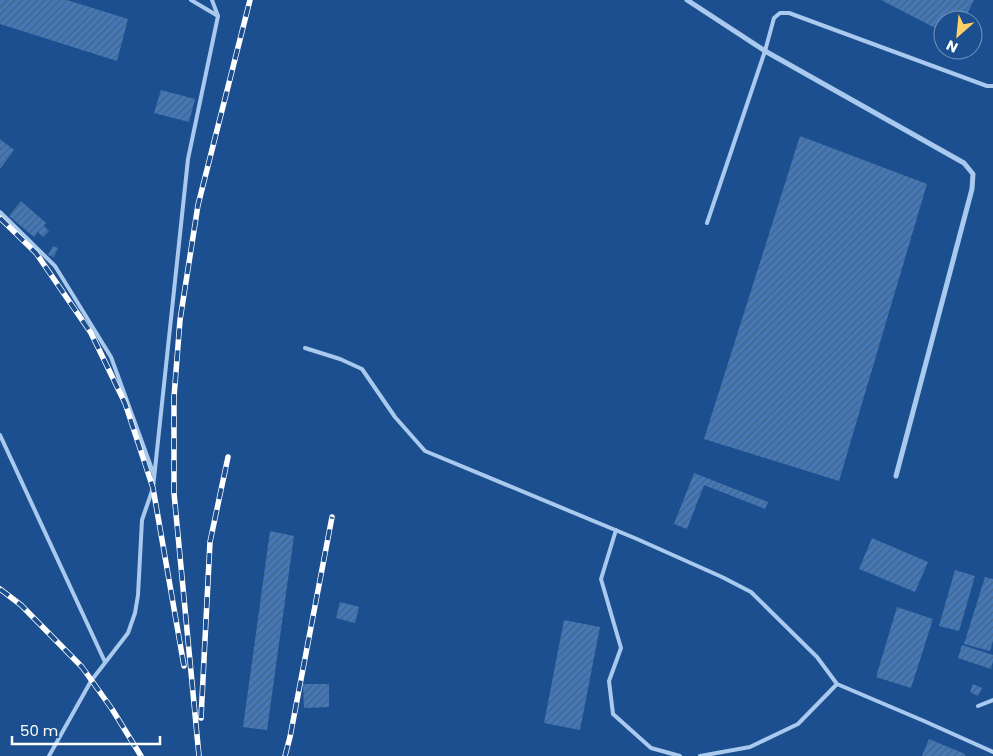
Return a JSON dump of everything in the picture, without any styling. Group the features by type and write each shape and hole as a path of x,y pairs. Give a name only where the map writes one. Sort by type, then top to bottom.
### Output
{"street":[{"path":"687,0 765,51 964,162 973,174 972,189 896,476"}],"lane":[{"path":"191,0 218,16"},
{"path":"49,756 91,681 128,633 135,614 138,595 142,520 153,488 188,159 218,16 212,0"},
{"path":"707,223 765,51 774,18 780,13 789,13 987,86 993,86"},
{"path":"0,212 55,266 111,357 154,477"},
{"path":"305,348 340,359 362,369 395,417 425,451 616,530 750,592 817,657 837,684 993,752"},
{"path":"0,435 106,662"},
{"path":"616,530 601,579 621,648 609,681 613,714 650,748 680,756"},
{"path":"700,756 750,747 798,724 837,684"},
{"path":"978,706 993,700"}],"building":[{"path":"0,0 67,0 128,19 117,61 0,24"},
{"path":"881,0 974,0 969,10 933,10 933,27"},
{"path":"161,90 195,99 189,122 154,113"},
{"path":"800,136 927,184 839,481 704,439"},
{"path":"0,139 14,150 0,169"},
{"path":"21,201 46,223 44,226 49,231 43,237 38,232 34,237 9,216"},
{"path":"53,246 58,248 54,257 48,255"},
{"path":"694,473 768,502 765,509 704,485 687,529 674,524"},
{"path":"270,531 294,536 267,730 243,727"},
{"path":"872,538 928,562 915,592 859,569"},
{"path":"955,570 975,576 959,631 939,626"},
{"path":"985,577 993,579 993,641 990,651 964,644"},
{"path":"340,602 359,607 355,623 336,618"},
{"path":"897,607 933,619 911,688 876,677"},
{"path":"564,620 600,627 580,730 544,723"},
{"path":"962,645 993,655 991,669 958,658"},
{"path":"303,684 329,684 329,707 304,708"},
{"path":"973,684 982,688 978,696 970,692"},
{"path":"929,739 965,754 965,756 922,756"}],"railway":[{"path":"199,756 174,493 174,397 180,320 198,205 250,0"},
{"path":"0,218 36,253 91,333 125,403 153,488 184,666"},
{"path":"201,718 210,542 228,457"},
{"path":"285,756 332,517"},
{"path":"0,589 21,605 82,667 112,709 141,756"}]}
